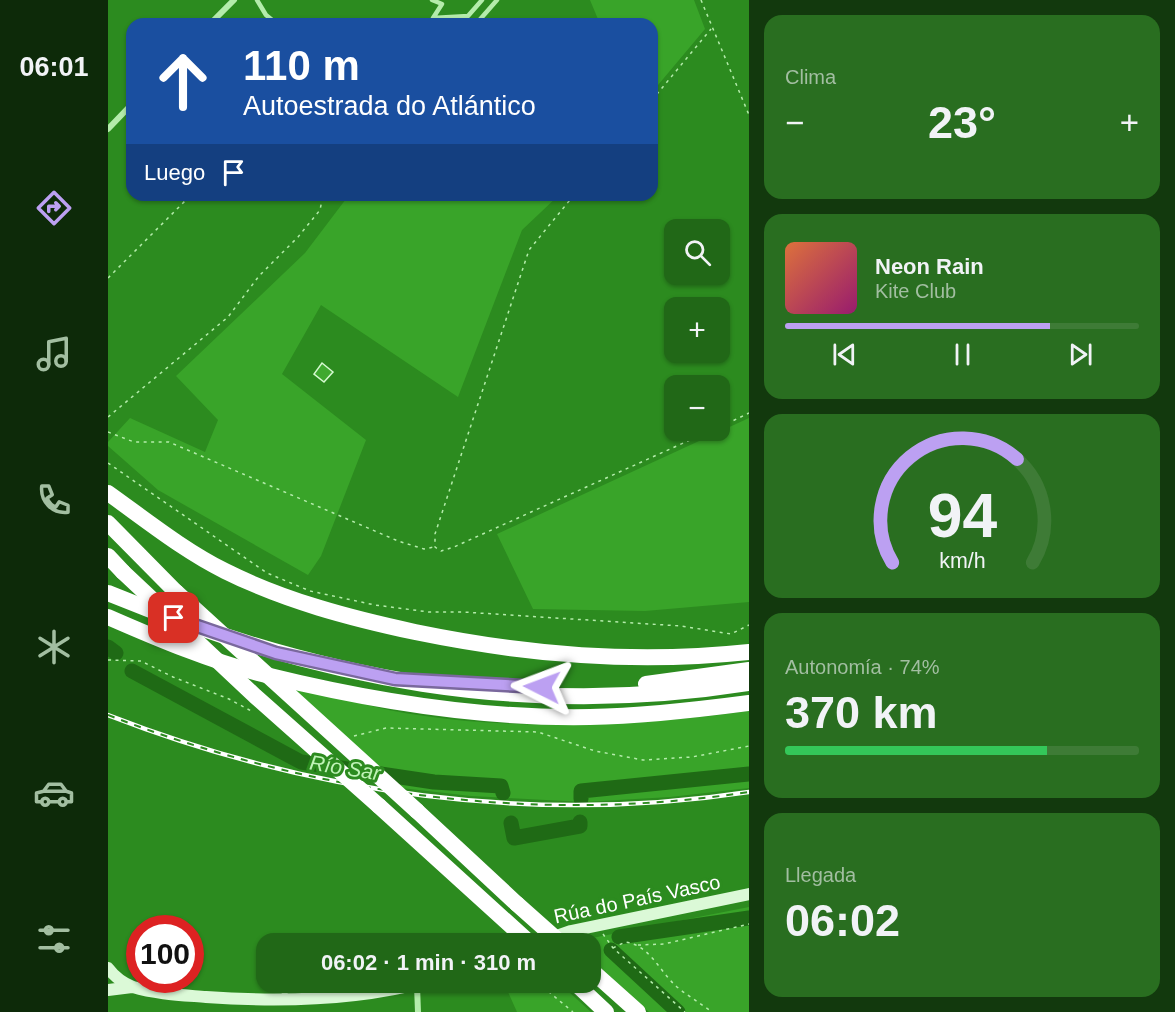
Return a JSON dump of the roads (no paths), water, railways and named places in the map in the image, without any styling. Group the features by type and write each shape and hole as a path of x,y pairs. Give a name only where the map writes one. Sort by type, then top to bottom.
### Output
{"highway":[{"path":"108,493 183,547 225,571 316,608 380,624 472,644 575,657 664,657 749,652"},
{"path":"108,523 176,592 550,933"},
{"path":"108,556 255,696 521,933"},
{"path":"108,593 276,653 436,687 545,697 632,696 749,683"},
{"path":"108,617 264,675 420,705 499,714 589,717 644,715 749,703"},
{"path":"405,680 564,688 640,685 749,670"},
{"path":"601,979 638,1012"},
{"path":"586,993 606,1012"}],"street":[{"path":"216,18 234,0"},
{"path":"108,129 126,110"},
{"name":"Rúa do País Vasco","path":"565,933 749,894"},
{"path":"108,968 114,976 126,983"},
{"path":"108,990 126,988"},
{"path":"171,993 190,996 285,1000 358,993"},
{"path":"285,993 285,1000"},
{"path":"418,1012 420,993"}],"lane":[{"path":"257,0 270,18"},
{"path":"432,0 442,4"},
{"path":"434,18 447,0"},
{"path":"454,18 468,16 482,0"},
{"path":"481,18 497,0"}],"waterway":[{"name":"Río Sar","path":"108,647 116,653"},
{"name":"Río Sar","path":"132,671 301,762 434,782 501,786 503,793"},
{"name":"Río Sar","path":"581,799 581,791 749,774"},
{"name":"Río Sar","path":"511,823 514,838 580,826 580,822"},
{"path":"619,937 749,918"},
{"path":"611,950 678,1012"}],"railway":[{"path":"108,715 185,742 263,765 343,783 424,795 505,803 586,805 668,801 749,792"}]}
